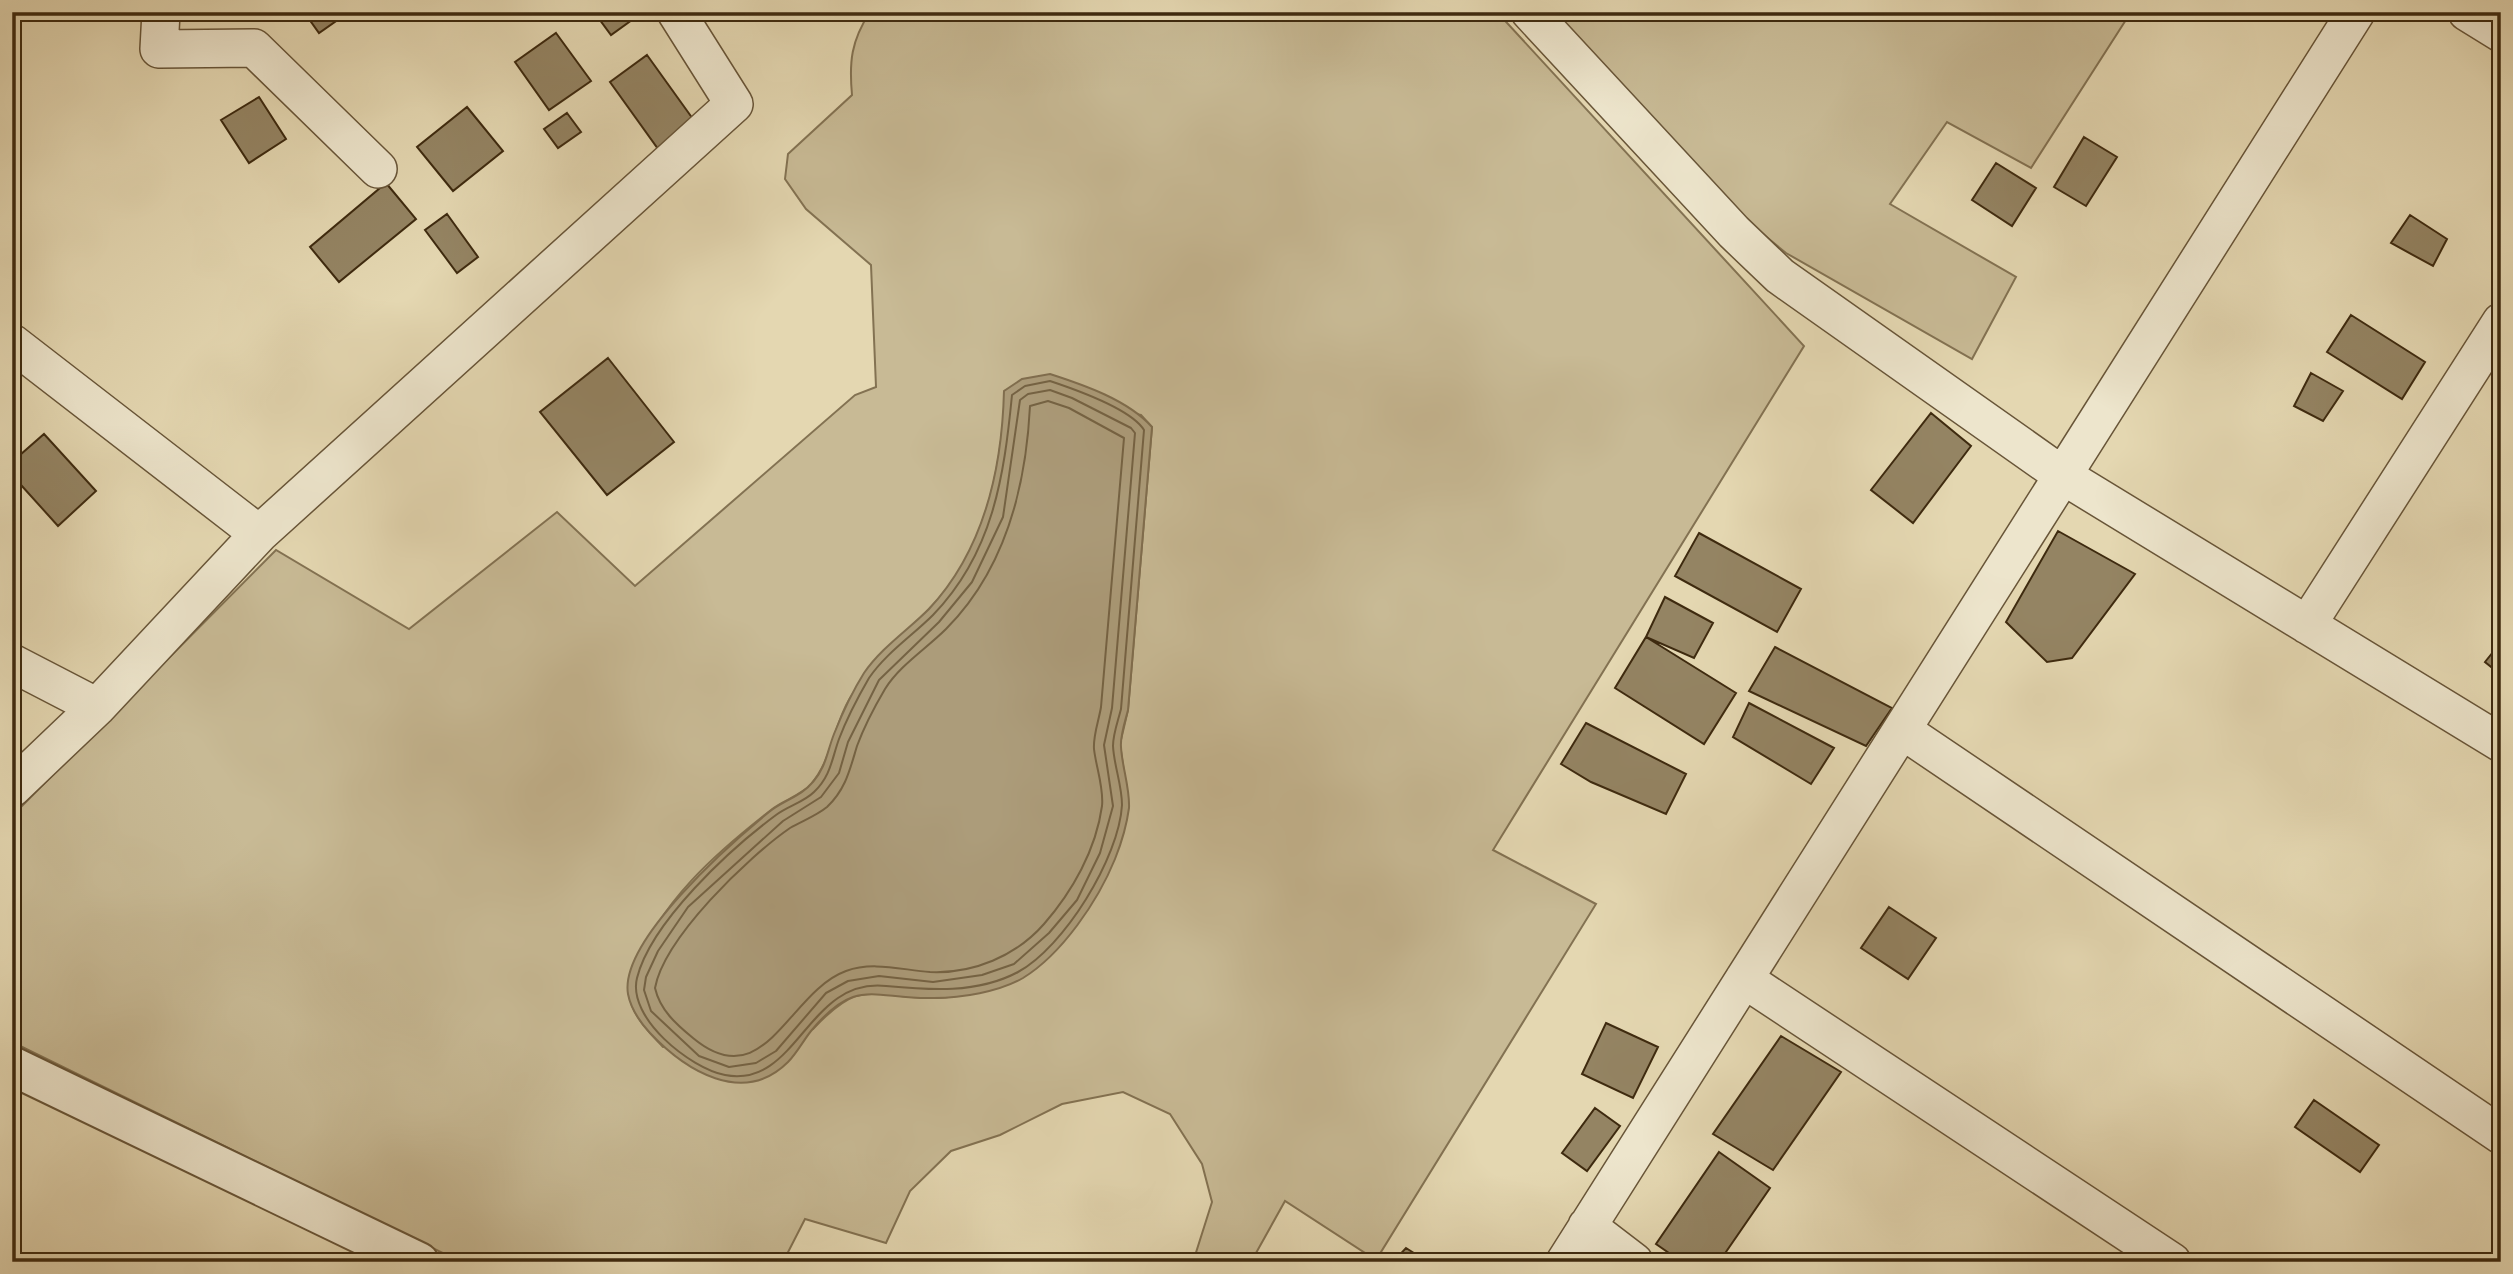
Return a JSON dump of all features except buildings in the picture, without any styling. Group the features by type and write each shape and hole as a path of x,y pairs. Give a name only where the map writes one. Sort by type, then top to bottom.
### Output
{"street":[{"path":"161,12 159,49 254,48 378,169"},
{"path":"12,788 97,707 259,534 734,104 676,12"},
{"path":"1530,12 1734,232 1780,276 2062,475 2501,743"},
{"path":"1565,1262 2356,12"},
{"path":"2467,12 2501,33"},
{"path":"2307,625 2501,322"},
{"path":"12,343 259,534"},
{"path":"12,663 97,707"},
{"path":"1902,730 2501,1135"},
{"path":"1744,979 2172,1262"},
{"path":"12,1066 419,1262"},
{"path":"1587,1227 1634,1262"}],"shaded area":[{"path":"870,12 1497,12 1804,346 1493,850 1596,904 1376,1260 1285,1201 1251,1262 1193,1262 1212,1202 1202,1164 1170,1114 1123,1092 1062,1104 1000,1135 951,1151 910,1191 886,1243 805,1219 783,1262 461,1262 12,1042 12,816 276,550 409,629 557,512 635,586 855,395 876,387 871,265 806,209 785,179 788,154 852,95 851,72 855,42","holes":["1005,391 1141,415 1152,427 1128,710 1120,744 1129,807 986,991 939,998 880,994 856,996 844,1002 813,1029 663,1047 638,1017 629,995 630,982 645,946 674,901 710,861 771,810 811,784 824,764 844,709 858,686 886,652 947,588 963,564 987,509 1000,451"]},
{"path":"1555,12 2131,12 2031,168 1947,122 1890,204 2016,277 1972,359 1786,253 1747,221"}],"water":[{"path":"1050,374 1091,388 1118,401 1152,427 1128,710 1121,743 1129,808 1122,840 1108,875 1089,909 1065,941 1037,968 1013,983 956,997 913,998 867,994 854,996 841,1002 827,1014 788,1062 771,1075 752,1082 734,1082 697,1070 664,1047 646,1029 629,1000 630,972 641,948 659,921 705,869 769,812 803,791 817,776 824,765 844,711 864,673 887,647 929,609 964,561 986,508 994,479 1004,391 1022,379"}]}
